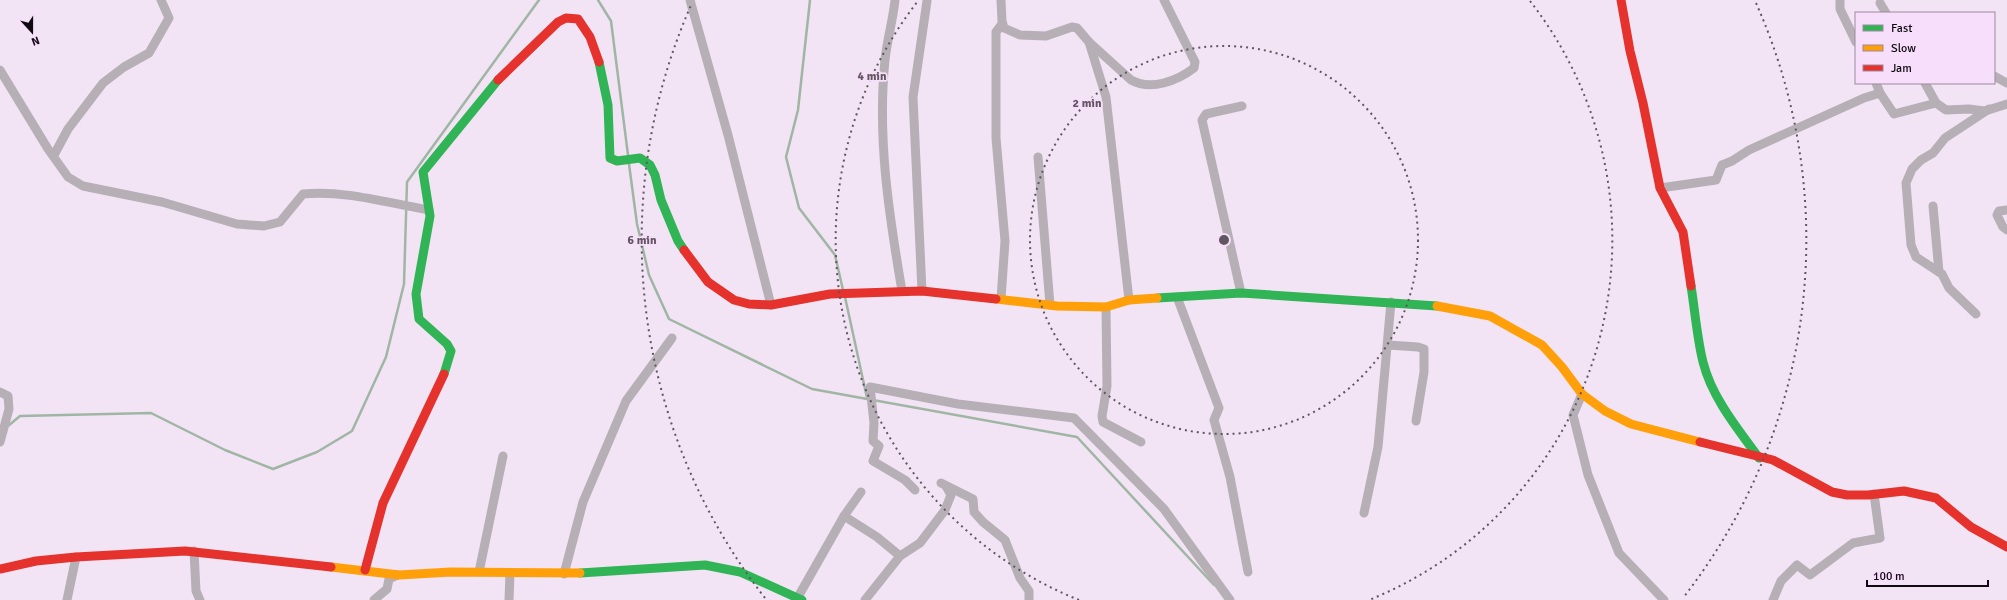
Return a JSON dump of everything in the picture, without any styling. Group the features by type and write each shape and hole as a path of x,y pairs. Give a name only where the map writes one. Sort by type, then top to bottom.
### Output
{"street":[{"path":"54,155 68,130 103,83 124,67 149,53 169,18 161,0"},
{"path":"690,0 716,89 771,305"},
{"path":"895,0 885,61 883,127 888,211 902,291"},
{"path":"1001,0 1002,24 1004,28 1020,35 1046,36 1072,27 1077,28 1089,42 1131,80 1139,85 1152,86 1188,73 1194,68 1195,62 1164,0"},
{"path":"1621,0 1630,51 1643,103 1660,188 1682,232 1702,363 1714,390 1733,422 1759,458"},
{"path":"1840,0 1840,9 1855,40"},
{"path":"922,291 913,97 927,1"},
{"path":"1880,3 1885,12"},
{"path":"365,570 383,503 448,366 451,351 447,344 419,320 416,294 430,216 423,172 463,125 496,82 558,22 566,18 578,19 590,36 605,84 608,105 610,158 617,161 640,158 650,165 655,175 661,200 678,241 708,282 720,292 734,300 749,304 771,305 830,294 922,291 1050,305 1106,307 1129,300 1240,293 1448,307 1490,316 1542,345 1562,367 1582,394 1605,411 1631,424 1759,458 1773,460 1787,466 1832,492 1847,494 1874,494 1904,491 1936,498 1971,527 2007,548"},
{"path":"1001,299 1005,241 996,138 996,32 1002,24"},
{"path":"1089,42 1106,97 1129,300"},
{"path":"0,70 40,136 68,177 83,186 162,202 237,224 264,226 280,222 303,194 322,192 366,198 429,210"},
{"path":"1995,77 2007,83"},
{"path":"1876,84 1880,93 1894,114 1936,103"},
{"path":"1926,84 1936,103 1946,110 1969,109 1985,111 2007,104"},
{"path":"1660,188 1716,180 1722,165 1732,161 1749,150 1850,104 1880,93"},
{"path":"1240,293 1202,120 1206,114 1242,106"},
{"path":"1976,314 1949,288 1939,272 1914,253 1911,245 1906,184 1916,164 1933,153 1945,138 1989,109"},
{"path":"1038,157 1050,305"},
{"path":"1932,206 1939,272"},
{"path":"2007,210 1999,211 1997,215 2003,227 2007,230"},
{"path":"1177,297 1204,364 1219,408 1214,420 1230,477 1248,572"},
{"path":"1364,513 1378,446 1391,302"},
{"path":"1106,307 1107,372 1102,416 1103,422 1141,442"},
{"path":"564,574 583,502 626,401 672,338"},
{"path":"1388,345 1418,347 1424,350 1424,372 1416,422"},
{"path":"915,490 905,480 873,461 879,446 873,441 874,423 870,387 958,404 1074,418 1164,509 1230,600"},
{"path":"0,392 8,396 9,409 0,442"},
{"path":"1582,394 1573,415 1588,475 1619,553 1664,600"},
{"path":"479,572 503,456"},
{"path":"865,600 900,556 920,543 945,510 951,495 943,485 973,499 974,512 983,522 1005,540 1020,578 1029,591 1029,600"},
{"path":"0,569 36,561 76,557 194,551 399,575 479,572 564,574 705,565 740,572 800,598 844,516 861,492"},
{"path":"1773,600 1781,581 1797,565 1810,575 1853,543 1880,538 1874,494"},
{"path":"844,516 877,537 900,556"},
{"path":"194,551 196,591 200,600"},
{"path":"67,600 76,557"},
{"path":"509,600 510,573"},
{"path":"374,600 386,589 389,579 399,575"}],"waterway":[{"path":"8,426 20,416 151,413 225,450 273,469 317,452 352,431 386,357 404,284 407,182 539,0"},
{"path":"598,0 611,21 628,155"},
{"path":"810,0 798,110 786,157 799,208 835,255 843,290"},
{"path":"629,164 637,224 649,275 669,319 812,389 1077,437 1214,585"},
{"path":"845,297 867,398"}],"traffic: fast":[{"path":"599,62 608,105 610,158 617,161 640,158 650,165 655,175 661,200 678,241 684,250"},
{"path":"444,374 451,351 447,344 419,319 416,294 430,216 423,172 498,80"},
{"path":"1691,286 1699,344 1707,375 1726,413 1759,458"},
{"path":"1157,298 1241,293 1437,306"},
{"path":"580,573 705,565 740,572 802,600"}],"traffic: slow":[{"path":"996,299 1057,306 1106,307 1129,300 1157,298"},
{"path":"1437,306 1490,316 1542,345 1562,367 1582,394 1605,411 1631,424 1700,442"},
{"path":"331,567 399,575 451,572 580,573"}],"traffic: jam":[{"path":"1621,0 1630,51 1643,103 1660,188 1683,232 1691,286"},
{"path":"498,80 558,22 566,18 578,19 590,37 599,62"},
{"path":"684,250 708,282 734,300 749,304 771,305 830,294 922,291 996,299"},
{"path":"365,570 383,503 444,374"},
{"path":"1700,442 1773,460 1832,492 1847,495 1868,495 1904,491 1936,498 1971,527 2007,547"},
{"path":"0,569 36,561 76,557 185,551 331,567"}]}
